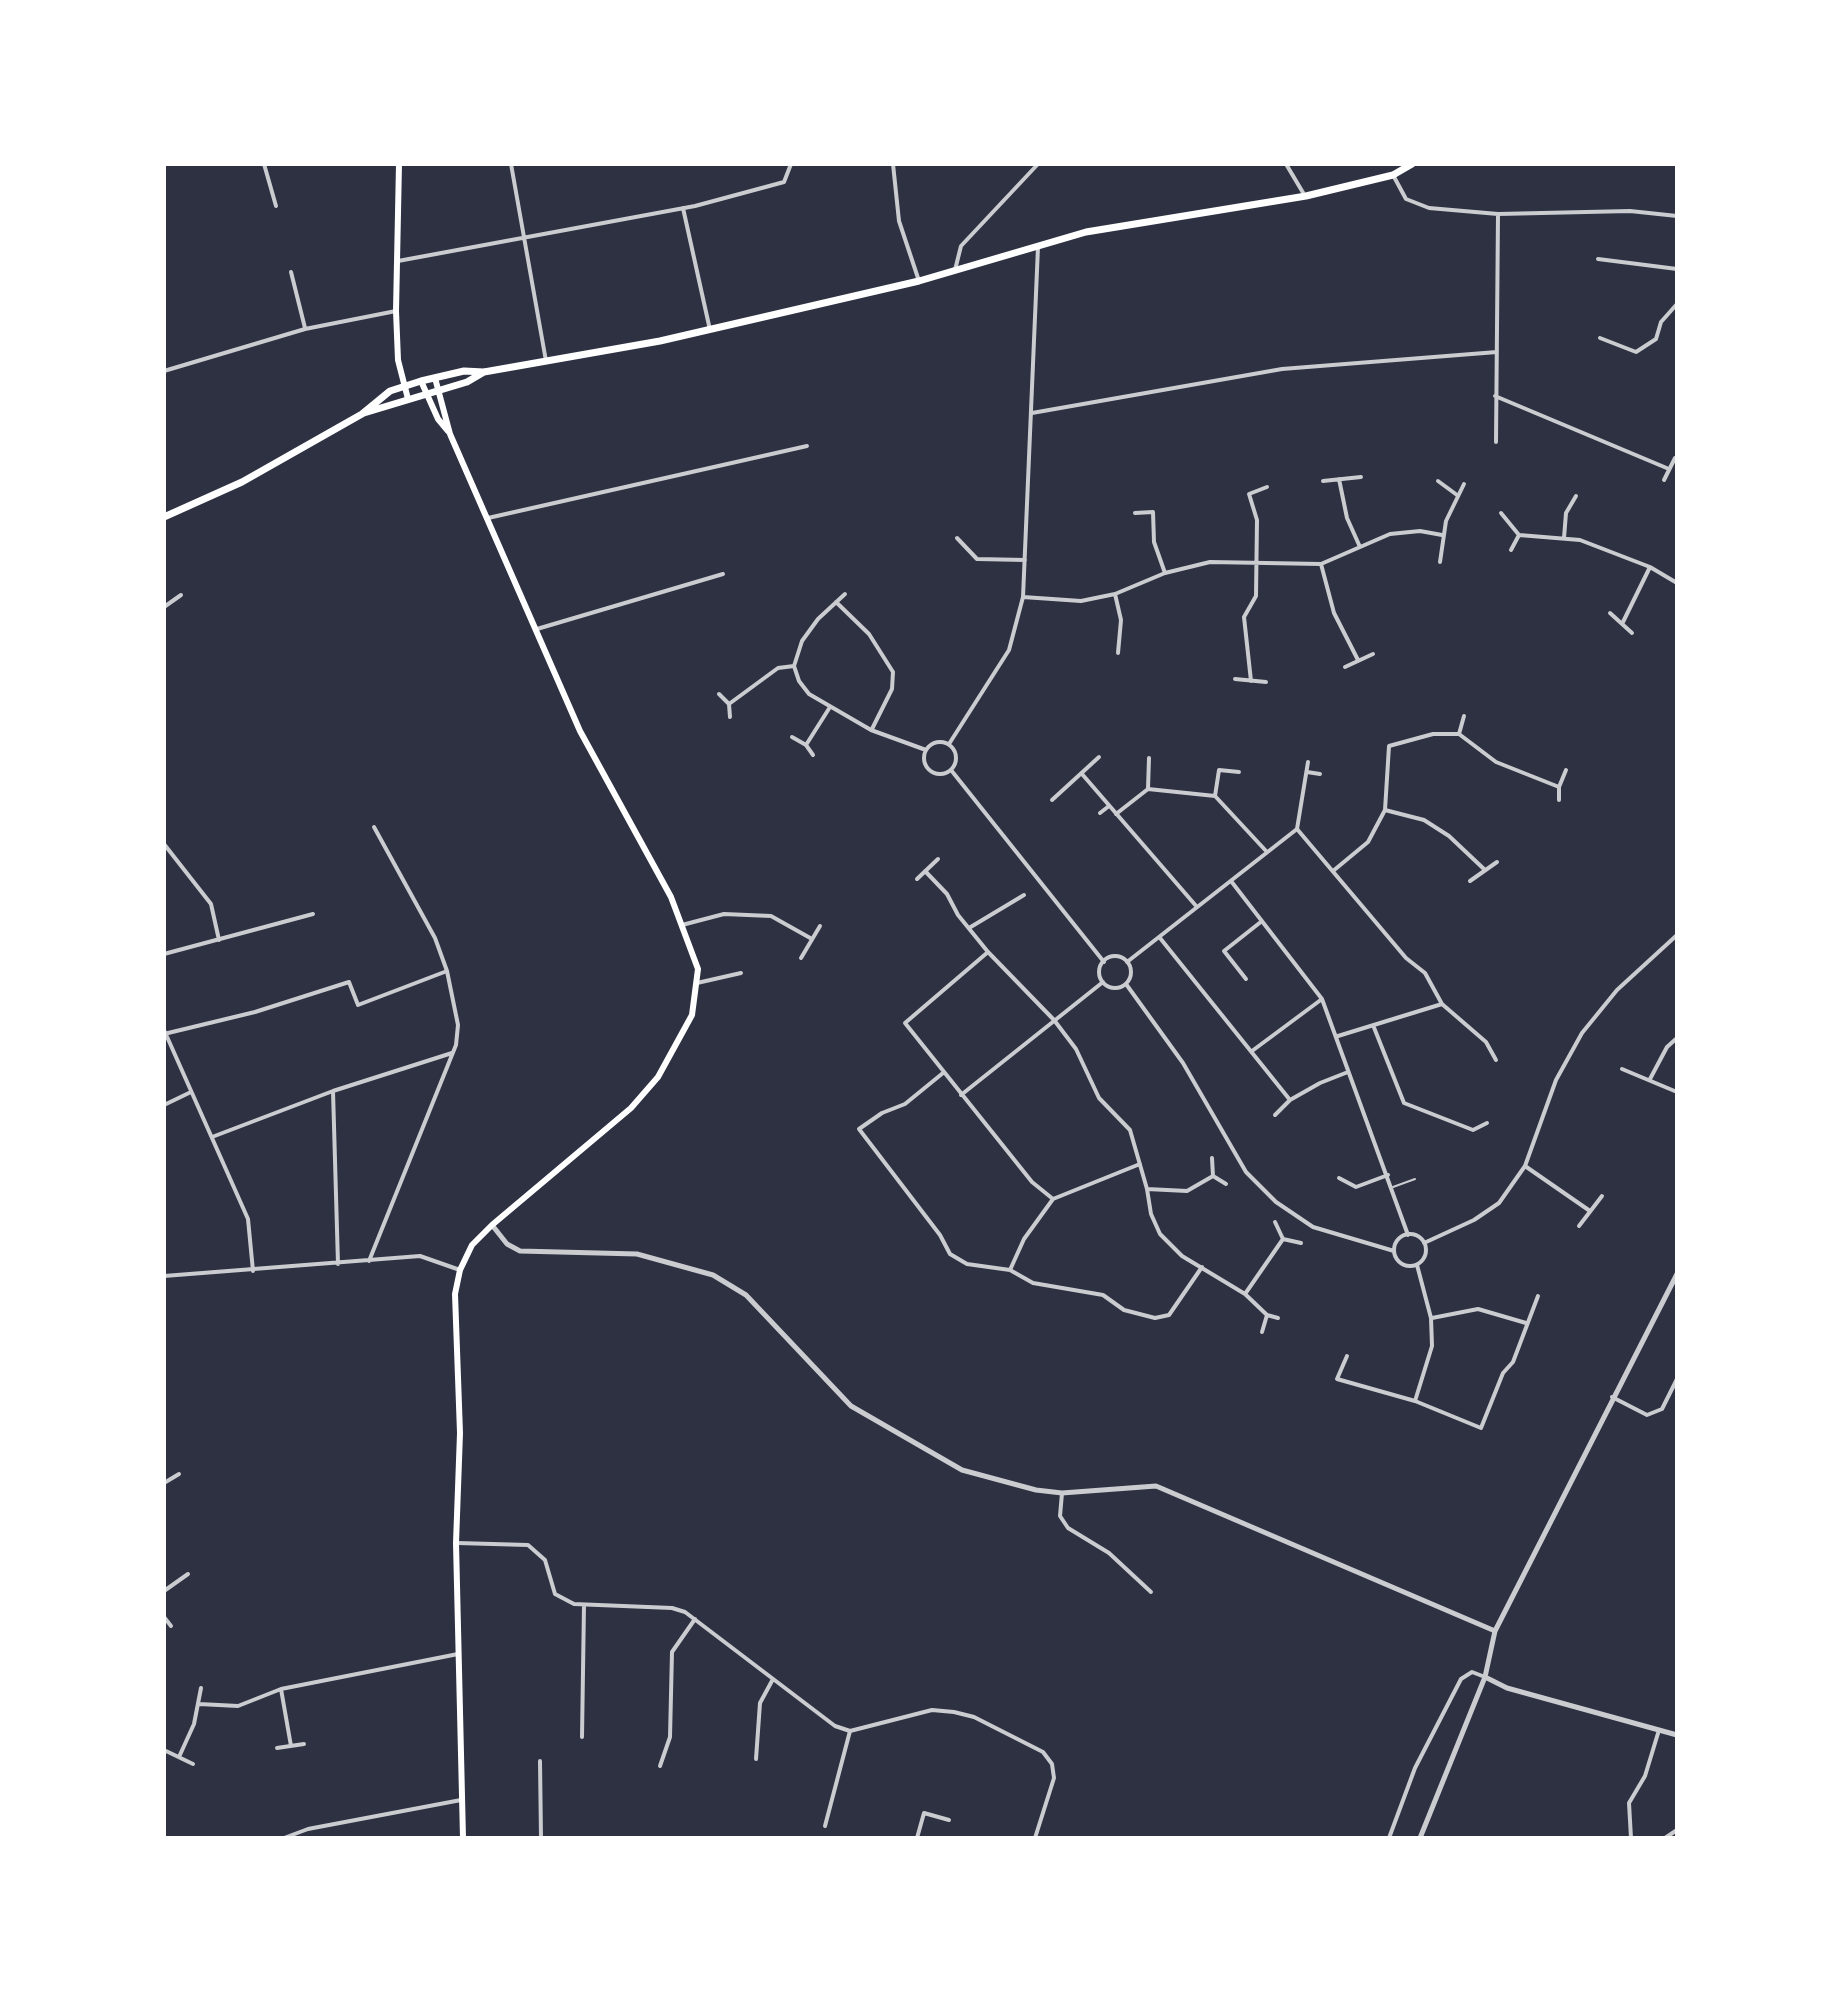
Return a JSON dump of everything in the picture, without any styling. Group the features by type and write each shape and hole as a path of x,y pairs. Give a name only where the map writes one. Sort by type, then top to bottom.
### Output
{"main road":[{"path":"399,164 396,311 398,360 408,399"},
{"path":"362,414 377,399 421,381 710,330 919,281 1086,232 1306,196 1393,175 1412,164"},
{"path":"164,517 242,482 362,414 467,382 484,372"},
{"path":"435,378 450,434 596,766 671,897 698,969 692,1015 658,1077 620,1118 492,1225 472,1245 460,1270 455,1294 460,1433 456,1543 463,1838"},
{"path":"421,381 438,419 450,434"}],"street":[{"path":"264,164 276,206"},
{"path":"511,164 546,361"},
{"path":"397,261 683,208 784,182 791,164"},
{"path":"893,164 893,196 919,281"},
{"path":"955,270 961,246 1038,164"},
{"path":"1286,164 1306,196"},
{"path":"1393,175 1406,199 1429,208 1498,214 1630,211 1677,216"},
{"path":"683,208 710,330"},
{"path":"1496,442 1498,214"},
{"path":"949,744 1009,650 1023,597 1038,247"},
{"path":"1598,259 1677,269"},
{"path":"291,272 305,329"},
{"path":"1600,338 1636,352 1656,339 1661,322 1677,304"},
{"path":"164,371 305,329 396,311"},
{"path":"1032,413 1282,369 1497,352"},
{"path":"1495,396 1669,469"},
{"path":"488,518 807,446"},
{"path":"1664,480 1675,458"},
{"path":"1323,481 1361,477"},
{"path":"1339,479 1347,518 1360,547"},
{"path":"1438,481 1457,495"},
{"path":"1440,562 1442,535 1464,484"},
{"path":"1251,681 1244,617 1256,596 1257,520 1249,494 1267,487"},
{"path":"1564,538 1566,513 1576,496"},
{"path":"1135,513 1153,512 1154,542 1165,573"},
{"path":"1501,513 1519,535 1580,540 1650,567 1677,583"},
{"path":"1023,597 1081,601 1115,594 1165,573 1210,562 1321,564 1390,534 1420,531 1442,535"},
{"path":"1511,550 1519,535"},
{"path":"957,538 977,559 1025,560"},
{"path":"1321,564 1334,613 1358,660"},
{"path":"1623,622 1650,567"},
{"path":"537,629 723,574"},
{"path":"845,594 802,641 794,666 799,681 809,694 871,730 926,750"},
{"path":"1115,594 1121,620 1118,653"},
{"path":"164,607 181,595"},
{"path":"836,602 869,634 893,672 892,689 871,730"},
{"path":"1610,613 1632,633"},
{"path":"1345,667 1373,654"},
{"path":"729,704 778,668 794,666"},
{"path":"1235,679 1266,682"},
{"path":"719,694 729,704 730,717"},
{"path":"806,745 830,707"},
{"path":"1459,734 1464,716"},
{"path":"1333,871 1368,842 1385,810 1389,746 1433,734 1459,734 1496,762 1559,787"},
{"path":"792,737 806,745 813,755"},
{"path":"949,744 934,742 926,750 924,759 928,769 937,774 951,770"},
{"path":"949,744 956,757 951,770"},
{"path":"1052,800 1099,757"},
{"path":"1148,789 1149,758"},
{"path":"1127,962 1297,829 1308,762"},
{"path":"951,770 1104,962"},
{"path":"1215,796 1219,770 1239,772"},
{"path":"1559,800 1559,787 1566,770"},
{"path":"1307,772 1320,774"},
{"path":"1082,774 1197,907"},
{"path":"1116,814 1148,789 1215,796 1267,852"},
{"path":"1100,813 1109,806"},
{"path":"1385,810 1424,820 1449,836 1485,870"},
{"path":"369,1261 452,1053 458,1025 447,971 435,938 374,827"},
{"path":"1297,829 1406,958 1425,973 1442,1004 1486,1042 1488,1051 1496,1060"},
{"path":"164,845 211,904 219,940"},
{"path":"917,879 938,859"},
{"path":"1470,881 1497,862"},
{"path":"925,871 947,894 988,952 1054,1020 1076,1049 1099,1098 1130,1130 1151,1214 1160,1234 1169,1245 1245,1294 1267,1315 1278,1318"},
{"path":"1231,881 1322,999 1408,1235"},
{"path":"969,928 1024,895"},
{"path":"164,954 313,914"},
{"path":"682,925 724,914 771,916 812,939"},
{"path":"1246,979 1224,951 1262,921"},
{"path":"801,958 820,926"},
{"path":"1424,1243 1474,1220 1499,1203 1525,1166 1556,1080 1582,1033 1617,990 1677,935"},
{"path":"1160,938 1290,1100"},
{"path":"988,952 905,1023 1032,1182 1053,1199"},
{"path":"1112,957 1127,962 1131,975 1126,984 1116,988 1103,982 1100,972 1104,962 1112,957"},
{"path":"253,1271 248,1219 164,1032 255,1012 349,982 358,1005 447,971"},
{"path":"696,983 741,973"},
{"path":"961,1095 1103,982"},
{"path":"1126,984 1183,1063 1246,1172 1276,1202 1313,1227 1394,1251 1403,1265 1417,1265 1424,1257 1424,1243 1419,1237 1408,1235 1398,1240 1394,1251"},
{"path":"1252,1051 1322,999"},
{"path":"1338,1036 1442,1004"},
{"path":"1373,1025 1404,1103 1473,1130"},
{"path":"1650,1079 1667,1047 1677,1038"},
{"path":"1478,1053 1488,1051"},
{"path":"212,1137 333,1091 452,1053"},
{"path":"1622,1069 1677,1092"},
{"path":"1275,1115 1290,1100 1348,1072"},
{"path":"943,1073 905,1104 882,1113 859,1129 940,1235 950,1254 967,1264 1010,1270 1033,1283 1103,1295 1124,1310 1155,1318 1169,1315 1202,1267"},
{"path":"164,1105 192,1091"},
{"path":"333,1091 338,1264"},
{"path":"1470,1139 1473,1130 1487,1123"},
{"path":"1212,1158 1213,1176"},
{"path":"1010,1270 1024,1239 1053,1199 1140,1164"},
{"path":"1525,1166 1590,1211"},
{"path":"1339,1178 1356,1187 1388,1175"},
{"path":"1147,1189 1187,1191 1213,1176"},
{"path":"1213,1176 1226,1184"},
{"path":"1579,1226 1602,1196"},
{"path":"1275,1222 1283,1239"},
{"path":"492,1225 507,1244 520,1251 637,1254 713,1275 746,1295 851,1406 962,1470 1036,1490 1062,1493 1156,1486 1185,1495 1495,1631"},
{"path":"1245,1294 1283,1239"},
{"path":"1283,1239 1301,1243"},
{"path":"164,1276 420,1256 460,1270"},
{"path":"1415,1401 1432,1346 1431,1318 1417,1265"},
{"path":"1420,1838 1485,1677 1495,1631 1677,1274"},
{"path":"1347,1356 1337,1379 1415,1401 1481,1428 1503,1373 1513,1362 1538,1296"},
{"path":"1431,1318 1478,1309 1526,1323"},
{"path":"1262,1332 1267,1315"},
{"path":"1612,1397 1647,1415 1662,1409 1677,1379"},
{"path":"164,1483 179,1474"},
{"path":"1062,1493 1060,1516 1068,1528 1109,1553 1149,1590 1154,1580"},
{"path":"456,1543 528,1545 545,1560 555,1594 584,1605 672,1608 695,1619 835,1726 850,1731 932,1710 974,1717 1043,1752 1052,1764 1054,1778 1035,1838"},
{"path":"164,1591 188,1574"},
{"path":"582,1737 584,1605"},
{"path":"164,1617 171,1626"},
{"path":"660,1766 670,1737 672,1652 695,1619"},
{"path":"199,1704 238,1706 281,1689 459,1654"},
{"path":"1389,1838 1415,1768 1461,1679 1472,1672 1507,1688 1677,1735"},
{"path":"756,1759 760,1703 773,1679"},
{"path":"179,1757 199,1704 201,1688"},
{"path":"281,1689 291,1746"},
{"path":"1631,1838 1629,1803 1645,1776 1659,1730"},
{"path":"825,1826 850,1731"},
{"path":"277,1748 304,1744"},
{"path":"166,1751 193,1764"},
{"path":"540,1761 541,1838"},
{"path":"284,1838 308,1829 461,1800"},
{"path":"917,1838 924,1813 949,1820"},
{"path":"1665,1838 1677,1830"}],"lane":[{"path":"1392,1187 1415,1179"}]}
